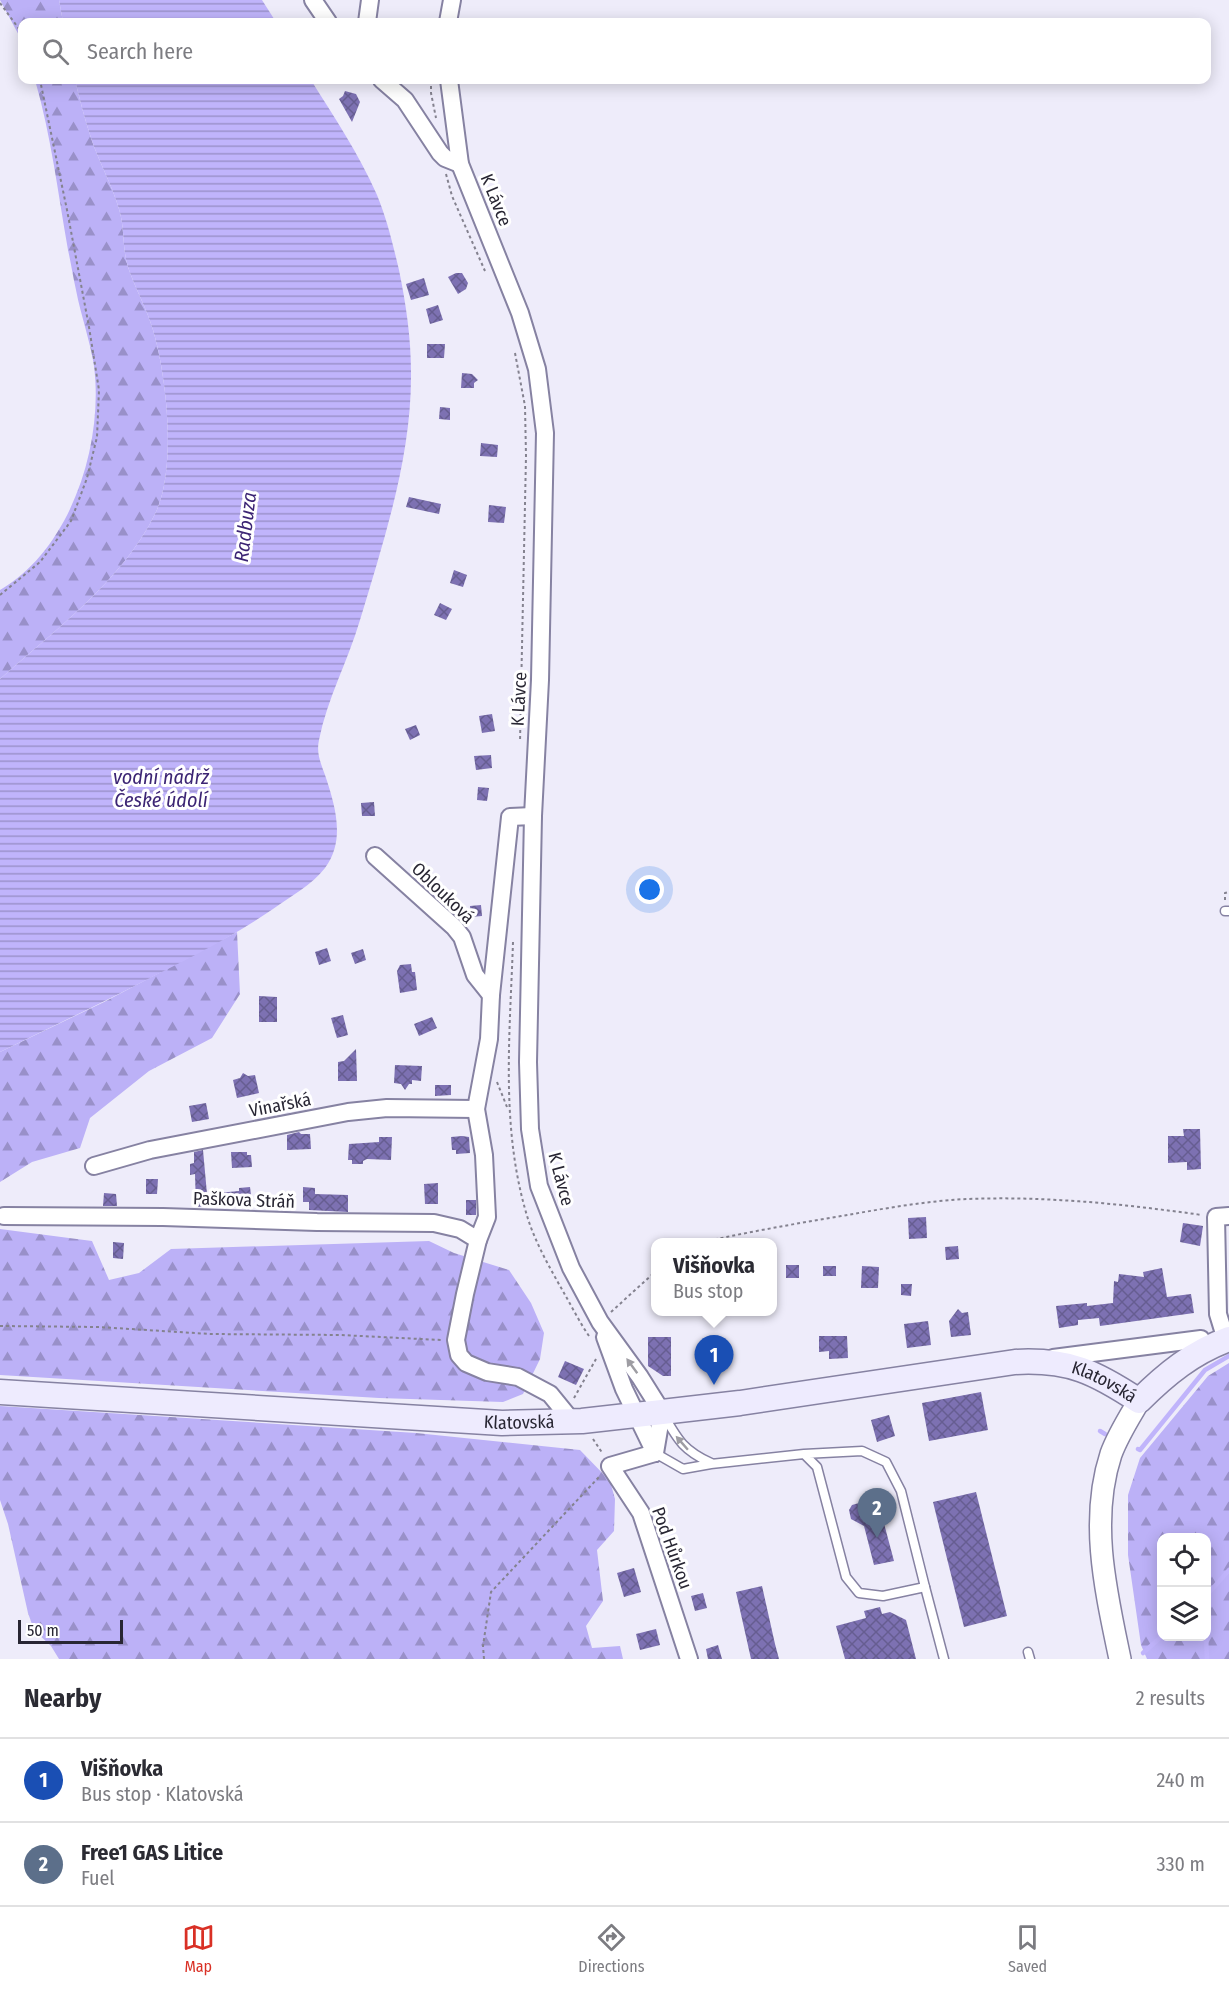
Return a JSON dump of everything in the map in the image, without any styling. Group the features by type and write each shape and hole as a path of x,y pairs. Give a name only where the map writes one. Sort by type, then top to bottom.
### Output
{"main road":[{"name":"Klatovská","path":"0,1392 502,1423 662,1412 740,1403 1015,1362 1035,1361 1059,1363 1086,1370 1112,1383 1139,1401 1182,1362 1227,1339"}],"street":[{"path":"313,0 325,18"},
{"path":"368,18 370,0"},
{"path":"449,18 453,0"},
{"path":"387,84 405,100 440,153 445,158 460,164"},
{"name":"K Lávce","path":"450,84 460,164 520,312 537,369 545,433 540,680 532,816 528,1062 530,1130 539,1186 571,1268 600,1322 662,1412"},
{"path":"532,816 510,817 491,995 489,1039 476,1109 484,1155 487,1217 478,1240 456,1340 459,1355 466,1363 487,1372 518,1377 550,1394 573,1418"},
{"name":"Oblouková","path":"375,856 454,927 462,937 475,975 491,995"},
{"name":"Vinařská","path":"94,1166 150,1150 348,1112 387,1108 476,1109"},
{"name":"Paškova Stráň","path":"4,1216 434,1223 460,1228 478,1240"},
{"name":"Klatovská","path":"1222,1216 1218,1314 1227,1339"},
{"name":"K Lávce","path":"600,1322 620,1378 638,1414"},
{"name":"Klatovská","path":"1035,1361 1201,1339"},
{"path":"1120,1659 1102,1556 1101,1504 1112,1452 1139,1401"},
{"path":"655,1453 662,1412"},
{"path":"638,1414 655,1453"},
{"path":"610,1466 655,1453"},
{"name":"Pod Hůrkou","path":"610,1466 641,1513 689,1659"}],"lane":[{"path":"662,1412 678,1440 692,1454 711,1464"},
{"path":"655,1453 683,1468 804,1454 862,1451 886,1462 901,1491 944,1659"},
{"path":"804,1454 817,1467 846,1577 859,1593 883,1596 925,1587"}],"path":[{"path":"0,3 18,28"},
{"path":"0,595 40,562 71,521 87,478 98,437 99,390 89,327 70,221 41,84"},
{"path":"431,84 440,153 452,196 489,280"},
{"path":"513,346 525,406 526,456 520,747"},
{"path":"513,943 509,1116 516,1173 529,1221 556,1279 594,1342"},
{"path":"721,1238 884,1209 966,1199 1049,1199 1222,1216"},
{"path":"600,1322 651,1276"},
{"path":"0,1326 456,1340"},
{"path":"484,1659 483,1646 491,1592 610,1466 573,1418 600,1351"}],"green space":[{"path":"0,0 59,0 62,18 18,18 18,34"},
{"path":"36,84 76,84 92,141 119,209 128,267 150,322 158,350 166,397 168,449 162,495 155,514 125,561 86,603 0,679 0,590 25,572 46,549 64,522 77,492 94,428 96,396 94,366 68,250"},
{"path":"237,932 240,994 212,1038 149,1071 90,1118 80,1148 32,1162 0,1182 0,1052 104,1002"},
{"path":"0,1229 92,1241 109,1280 139,1273 171,1249 429,1241 454,1253 509,1270 531,1303 544,1333 540,1359 523,1394 503,1402 379,1398 0,1375"},
{"path":"1229,1363 1229,1659 1147,1659 1141,1645 1128,1555 1128,1495 1140,1458 1208,1376"},
{"path":"0,1406 416,1433 580,1450 610,1481 615,1499 614,1531 597,1550 603,1601 586,1626 592,1648 620,1646 623,1659 59,1659 51,1646 34,1630 0,1500"}],"water":[{"path":"59,0 262,0 273,18 62,18"},
{"name":"vodní nádrž České údolí","path":"76,84 314,84 362,165 377,195 387,223 399,270 408,321 411,359 410,403 402,466 387,529 355,635 327,710 319,740 319,758 337,822 335,846 325,868 314,880 259,919 199,953 0,1052 0,679 86,603 125,561 155,514 162,495 166,473 168,423 158,350 150,322 128,267 119,209 85,118"}],"building":[{"path":"345,91 356,94 360,102 352,122 339,99"},
{"path":"462,273 468,283 466,289 458,294 448,277"},
{"path":"424,278 429,295 411,300 406,284"},
{"path":"438,305 443,320 430,324 426,309"},
{"path":"427,344 445,344 444,358 427,358"},
{"path":"462,373 472,374 478,380 474,383 474,388 461,388"},
{"path":"440,407 450,408 450,420 439,419"},
{"path":"481,443 498,445 497,457 480,456"},
{"path":"409,497 441,504 439,514 406,507"},
{"path":"489,505 506,507 504,523 488,522"},
{"path":"454,570 467,575 463,587 450,583"},
{"path":"440,603 452,609 446,620 434,615"},
{"path":"492,714 495,731 482,733 479,716"},
{"path":"416,725 420,735 410,740 405,729"},
{"path":"491,755 492,768 476,770 474,756"},
{"path":"478,787 489,788 487,801 477,800"},
{"path":"374,802 375,816 362,816 361,803"},
{"path":"481,905 482,916 471,917 470,906"},
{"path":"327,948 331,961 319,965 315,952"},
{"path":"363,949 366,960 355,964 351,953"},
{"path":"411,964 412,972 415,972 417,990 400,993 397,971 400,965"},
{"path":"259,996 277,997 277,1022 259,1022"},
{"path":"343,1015 348,1035 337,1038 331,1018"},
{"path":"432,1017 437,1028 419,1036 414,1024"},
{"path":"356,1049 357,1081 338,1081 338,1062 344,1061"},
{"path":"395,1065 422,1066 421,1081 412,1080 412,1084 409,1084 405,1090 401,1084 394,1083"},
{"path":"243,1073 248,1076 255,1075 259,1093 237,1098 233,1080 240,1078"},
{"path":"435,1085 451,1085 451,1095 435,1096"},
{"path":"206,1103 209,1119 192,1122 189,1106"},
{"path":"1183,1129 1200,1129 1201,1169 1187,1170 1187,1162 1168,1163 1168,1136 1184,1136"},
{"path":"299,1132 310,1134 311,1149 287,1150 287,1135"},
{"path":"379,1137 392,1137 391,1160 367,1159 363,1161 363,1164 352,1164 352,1160 348,1160 349,1144 379,1142"},
{"path":"451,1137 469,1137 470,1153 456,1154 456,1150 452,1150"},
{"path":"203,1150 207,1194 239,1191 239,1188 250,1187 252,1203 196,1207 195,1174 190,1175 190,1164 194,1163 194,1152"},
{"path":"231,1152 247,1152 247,1155 251,1155 252,1167 232,1168"},
{"path":"146,1179 158,1179 157,1194 146,1194"},
{"path":"438,1183 438,1204 425,1204 424,1184"},
{"path":"303,1187 315,1188 315,1194 348,1195 348,1212 309,1210 309,1202 303,1202"},
{"path":"104,1193 116,1194 117,1206 103,1206"},
{"path":"466,1200 476,1200 476,1215 466,1215"},
{"path":"926,1217 927,1238 909,1239 908,1218"},
{"path":"1183,1223 1203,1226 1200,1246 1180,1242"},
{"path":"113,1242 124,1243 123,1259 113,1258"},
{"path":"958,1246 959,1259 946,1260 945,1247"},
{"path":"786,1265 799,1265 799,1278 786,1278"},
{"path":"823,1266 836,1266 836,1276 823,1276"},
{"path":"862,1266 879,1267 878,1288 861,1288"},
{"path":"1162,1268 1167,1297 1191,1294 1194,1313 1100,1326 1099,1318 1078,1320 1078,1325 1059,1328 1056,1306 1113,1303 1114,1281 1118,1282 1119,1274 1144,1277 1143,1272"},
{"path":"901,1284 912,1284 911,1296 901,1295"},
{"path":"958,1309 962,1313 968,1312 971,1335 951,1337 949,1321"},
{"path":"928,1321 931,1345 907,1348 904,1324"},
{"path":"819,1336 847,1336 848,1358 829,1359 829,1351 819,1352"},
{"path":"648,1337 671,1337 671,1376 663,1376 648,1366"},
{"path":"565,1361 584,1369 576,1385 558,1377"},
{"path":"981,1392 988,1430 929,1441 922,1403"},
{"path":"889,1415 895,1436 877,1442 871,1420"},
{"path":"976,1492 1007,1616 964,1627 933,1502"},
{"path":"877,1498 883,1501 885,1511 882,1516 894,1561 874,1565 864,1526 851,1519 849,1510 852,1505"},
{"path":"634,1568 641,1592 624,1597 617,1573"},
{"path":"762,1586 779,1659 751,1659 736,1592"},
{"path":"703,1593 707,1608 695,1611 691,1596"},
{"path":"880,1607 882,1614 890,1612 906,1620 916,1659 845,1659 836,1626 866,1618 864,1611"},
{"path":"656,1629 660,1645 640,1650 636,1634"},
{"path":"718,1645 722,1659 708,1659 706,1649"}],"waterway":[{"path":"1138,1449 1140,1450 1205,1370 1229,1356"},
{"path":"1100,1431 1105,1434"},
{"path":"1211,1590 1229,1570"},
{"path":"1143,1653 1157,1640"},
{"path":"1206,1641 1207,1659"}],"place":[{"name":"Višňovka","path":"714,1385"},
{"name":"Free1 GAS Litice","path":"877,1538"}],"water label":[{"name":"Radbuza","path":"245,527"}]}
